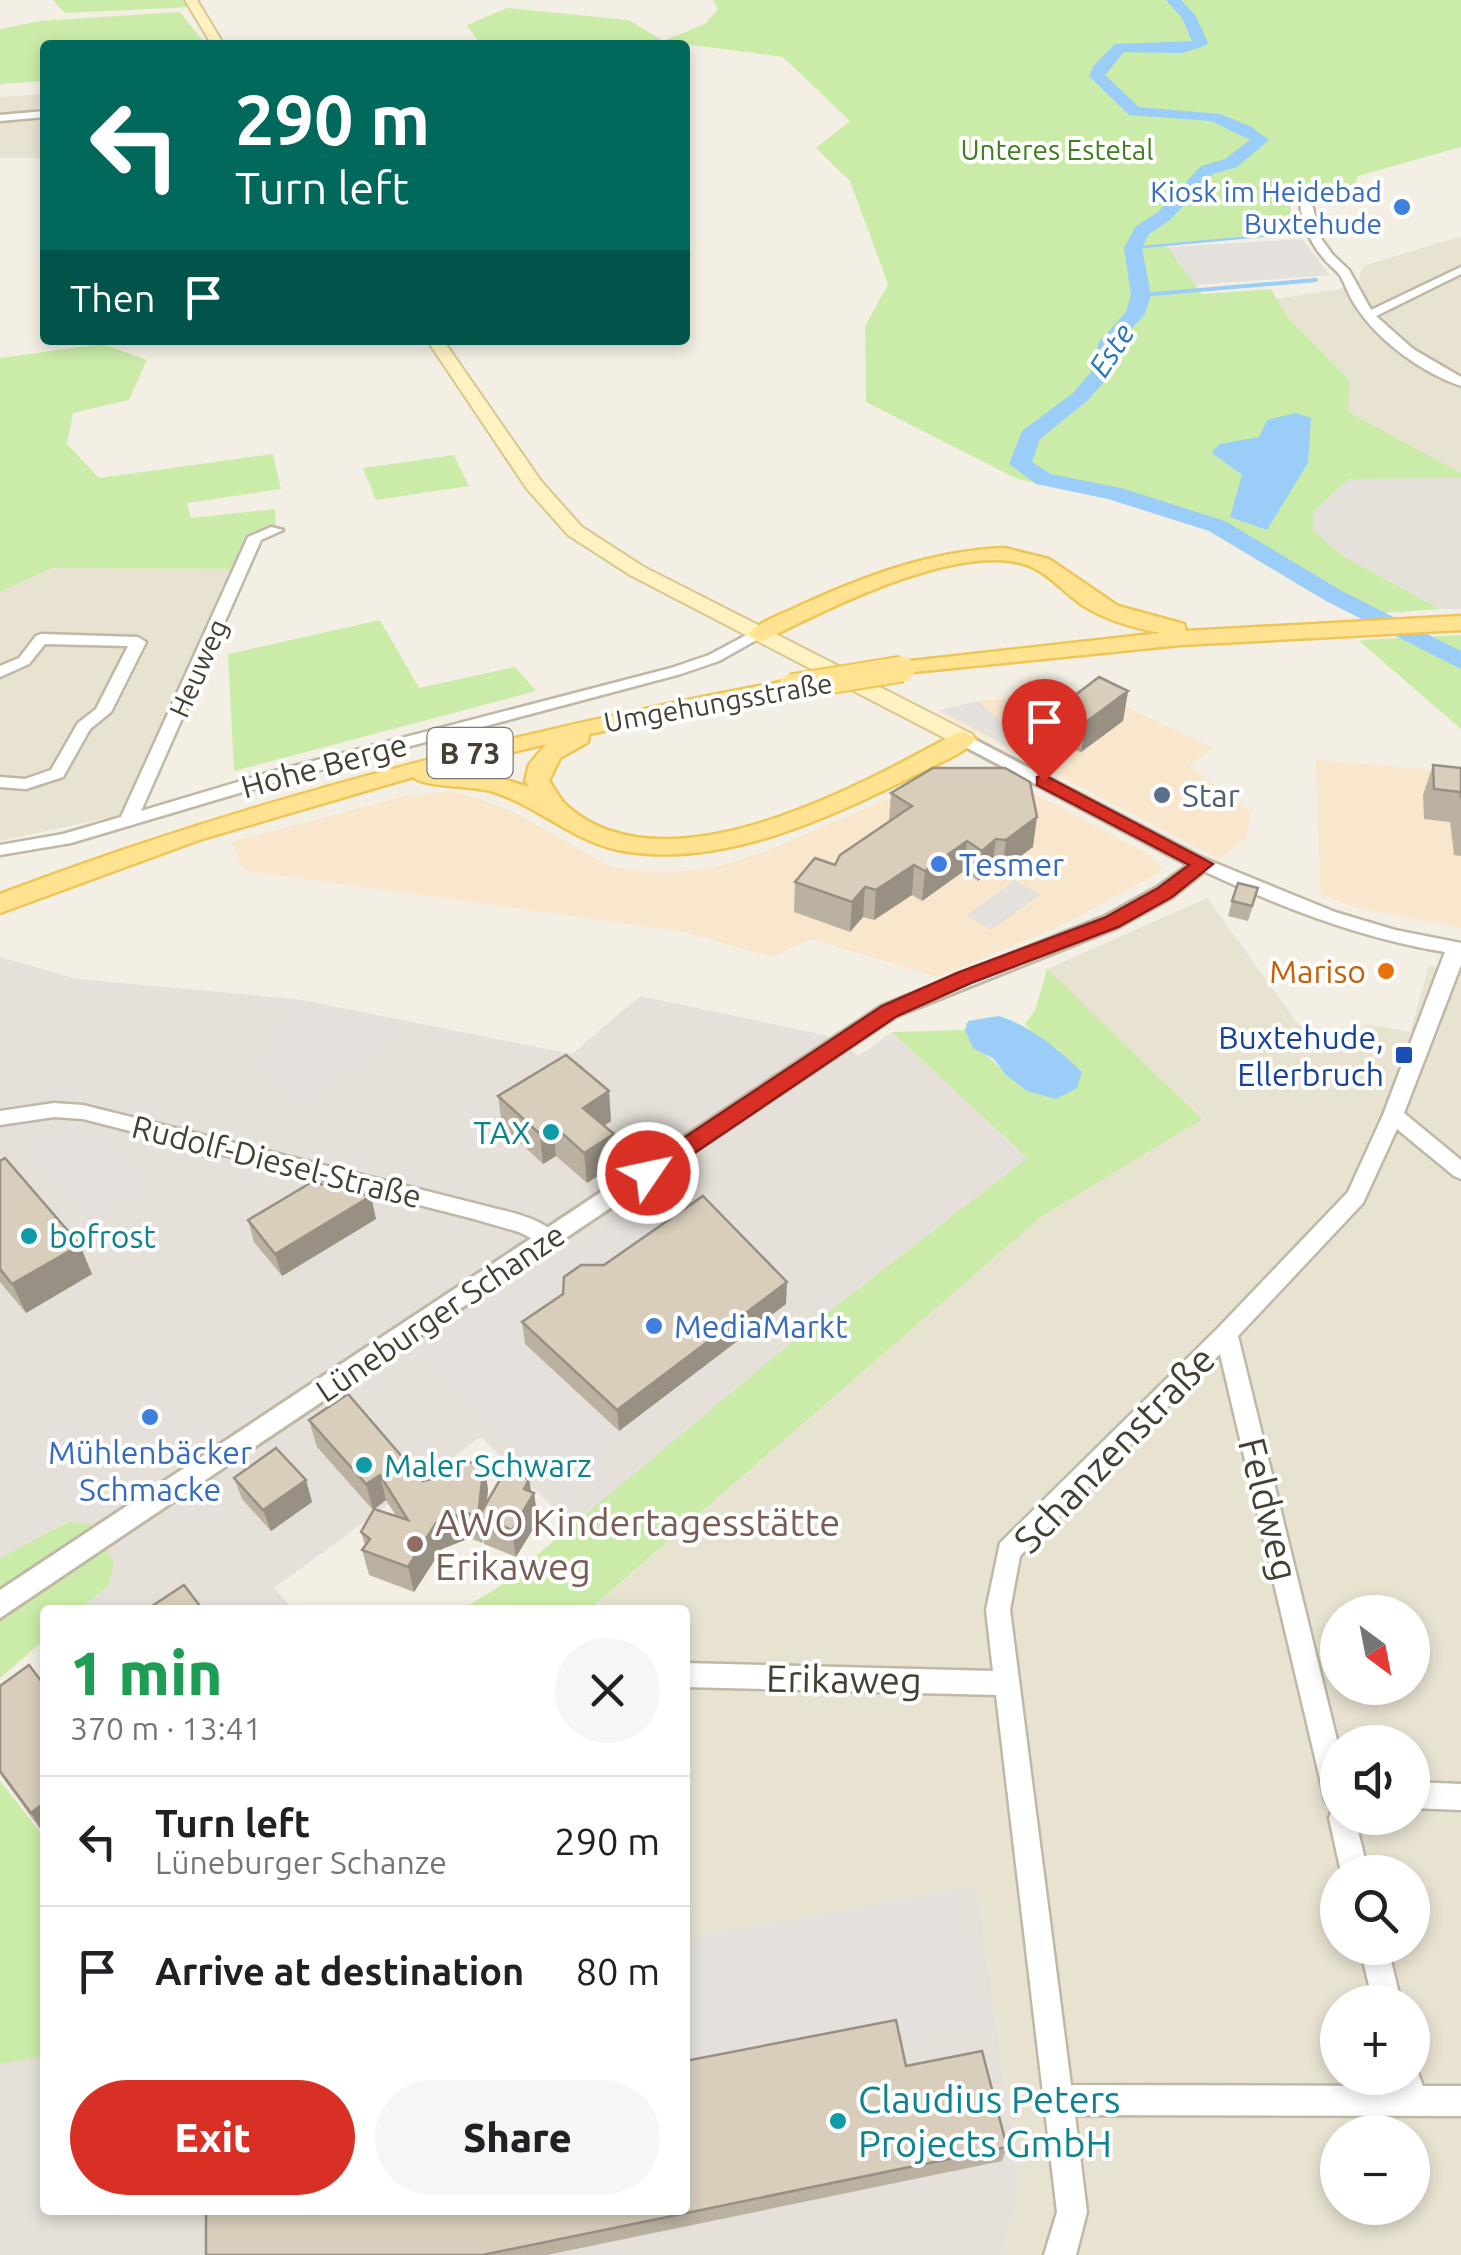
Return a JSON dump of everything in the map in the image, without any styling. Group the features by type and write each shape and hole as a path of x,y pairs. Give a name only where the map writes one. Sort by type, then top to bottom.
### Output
{"main road":[{"path":"191,0 215,40"},
{"path":"438,345 534,486 575,531 637,571 964,739"},
{"path":"758,634 934,562 975,553 1034,560 1090,600 1126,619 1227,635"},
{"path":"1030,652 1077,634 1089,622 1090,600"},
{"name":"Umgehungsstraße","path":"0,904 112,860 232,821 469,753 713,701 1030,652 1227,635 1454,624"},
{"path":"558,811 537,781 541,763 554,750 592,733 713,701"},
{"path":"232,821 416,776 446,774 494,782 614,842 671,850 749,835 964,739"}],"street":[{"path":"0,118 40,114"},
{"path":"1305,198 1306,219 1318,242 1334,265 1345,272 1349,285 1371,314 1406,351 1461,382"},
{"path":"1371,314 1461,270"},
{"name":"Heuweg","path":"130,818 255,537 276,530"},
{"name":"Hohe Berge","path":"0,850 65,838 676,672 714,658 758,634"},
{"path":"0,672 24,661 41,639 138,642 103,712 84,726 57,772 26,784 0,782"},
{"path":"964,739 1259,890 1370,928 1458,949"},
{"name":"Lüneburger Schanze","path":"0,1605 890,1011 1111,922 1165,892 1203,864"},
{"name":"Schanzenstraße","path":"1060,2255 1072,2212 998,1610 1009,1551 1226,1334 1356,1197 1393,1116 1458,949"},
{"name":"Rudolf-Diesel-Straße","path":"0,1118 54,1110 83,1112 474,1211 526,1226 549,1239"},
{"path":"1393,1116 1461,1170"},
{"name":"Feldweg","path":"1226,1334 1320,1725"},
{"name":"Erikaweg","path":"690,1675 1004,1683"},
{"path":"1430,1796 1461,1797"},
{"path":"1057,2100 1320,2091"},
{"path":"1430,2093 1461,2101"}],"shaded area":[{"path":"40,94 40,158 0,158 0,97"},
{"path":"1458,237 1461,473 1347,412 1349,378 1288,318 1277,299 1357,286 1363,266"},
{"path":"1302,239 1330,275 1195,285 1167,247"},
{"path":"1461,478 1461,609 1440,609 1343,556 1313,530 1313,514 1348,479"},
{"path":"52,568 235,569 120,815 0,841 0,592"},
{"path":"1093,691 1213,748 1189,766 1251,813 1246,838 1219,859 937,712 978,701"},
{"path":"1043,697 1084,708 1039,738 1063,751 1044,765 939,710 978,701 1002,722"},
{"path":"1316,760 1461,772 1461,928 1354,907 1320,894"},
{"path":"997,780 1041,797 1152,856 1163,870 1069,922 938,977 811,939 772,957 685,932 243,870 231,842 405,796 455,791 510,810 611,867 660,873 714,868 766,851 925,783"},
{"path":"1015,880 1040,895 991,930 967,915"},
{"path":"1207,898 1298,1024 1339,1051 1367,1024 1410,1032 1429,966 1461,968 1461,2255 1002,2255 1020,2188 977,1885 690,1938 690,1605 596,1605 1041,1217 1178,1133 1047,969"},
{"path":"0,957 77,979 296,999 572,1054 640,996 825,1035 859,1056 892,1032 1027,1158 817,1321 573,1527 481,1437 274,1588 289,1605 85,1605 109,1585 68,1522 0,1558"},
{"path":"309,1011 402,1025 391,1031 397,1036 301,1094 267,1060 294,1021"},
{"path":"76,1134 93,1152 105,1145 142,1184 116,1199 63,1142"},
{"path":"45,1142 104,1208 89,1216 31,1150"},
{"path":"654,1199 675,1219 509,1333 615,1436 586,1457 598,1470 559,1497 537,1475 547,1467 426,1352"},
{"path":"977,1885 1020,2189 1002,2255 0,2255 0,2064 40,2057 40,2215 690,2215 690,1938"},
{"path":"951,1891 984,2021 690,2076 690,1938"}],"green space":[{"path":"53,0 187,0 191,7 65,13"},
{"name":"Unteres Estetal","path":"713,0 1461,0 1461,147 1358,176 1351,197 1289,203 1297,230 1166,245 1202,294 1271,289 1288,318 1349,379 1348,412 1461,473 1461,478 1348,479 1313,513 1313,530 1343,556 1440,609 1358,615 1213,531 1107,498 1017,479 866,402 865,326 888,284 850,181 816,148 850,121 783,57 690,45 690,40 665,40 705,24 718,9"},
{"path":"507,8 629,20 661,40 478,40 467,25"},
{"path":"180,12 202,40 40,40 40,81 0,84 0,29 40,21"},
{"path":"105,345 147,360 129,400 73,413 67,444 99,478 273,454 281,489 187,503 191,518 275,509 276,530 255,537 235,569 52,568 0,592 0,358"},
{"path":"454,455 469,486 376,500 363,468"},
{"path":"380,620 419,688 515,667 536,691 234,771 228,654"},
{"path":"1461,635 1461,729 1358,640"},
{"path":"1047,969 1202,1119 1041,1217 595,1605 469,1605 500,1586 817,1321 1027,1158 892,1032 965,1030 1005,1074 1060,1051 1036,1037 1025,1024 1035,1010"},
{"path":"68,1522 90,1524 114,1563 109,1585 85,1605 40,1605 40,1643 0,1678 0,1558"},
{"path":"0,1781 40,1832 40,2057 0,2064"}],"water":[{"path":"1296,413 1311,418 1308,463 1267,530 1230,517 1242,475 1212,453 1219,444 1259,437 1267,420"},
{"path":"999,1016 1033,1032 1073,1063 1082,1072 1077,1088 1056,1099 1027,1091 1005,1074 994,1059 973,1048 965,1030 968,1021"}],"building":[{"path":"1099,677 1128,691 1086,722 1065,717 1061,706"},
{"path":"1433,765 1461,768 1461,798 1460,792 1434,789"},
{"path":"933,768 1005,768 1030,782 1037,817 1006,840 996,839 982,851 967,841 925,871 914,865 876,890 865,887 852,902 795,882 815,858 835,865 840,855 912,806 891,793"},
{"path":"1238,883 1258,888 1252,906 1232,901"},
{"path":"566,1055 609,1091 583,1108 614,1134 584,1153 553,1125 540,1134 498,1096"},
{"name":"bofrost","path":"5,1158 80,1245 12,1284 0,1269 0,1161"},
{"path":"312,1182 371,1196 275,1254 248,1220"},
{"name":"MediaMarkt","path":"703,1196 787,1282 617,1410 522,1322 563,1294 564,1277 581,1265 604,1265"},
{"path":"348,1394 423,1481 457,1472 459,1462 484,1463 478,1517 465,1512 436,1523 408,1567 362,1550 370,1539 361,1532 374,1509 408,1520 380,1475 366,1484 309,1420"},
{"path":"276,1448 306,1480 263,1510 234,1478"},
{"path":"505,1471 529,1479 524,1489 534,1493 512,1530 479,1516"},
{"path":"184,1585 199,1605 154,1605"},
{"path":"29,1665 40,1679 40,1806 31,1813 0,1771 0,1686"},
{"name":"Claudius Peters Projects GmbH","path":"896,2020 906,2066 982,2051 1007,2147 690,2212 690,2060"},
{"name":"Claudius Peters Projects GmbH","path":"206,2215 676,2215 482,2255 206,2255"}],"waterway":[{"name":"Este","path":"1173,0 1189,16 1200,43 1182,48 1120,47 1099,68 1097,76 1135,112 1214,117 1261,140 1231,163 1207,170 1164,216 1141,231 1133,248 1141,295 1135,314 1109,342 1101,374 1080,397 1030,436 1020,464 1044,479 1113,493 1217,526 1334,596 1461,661"},
{"path":"1133,248 1294,233"},
{"path":"1141,295 1316,280"}],"place":[{"name":"Kiosk im Heidebad Buxtehude","path":"1402,207"},
{"name":"Star","path":"1162,795"},
{"name":"Tesmer","path":"939,864"},
{"name":"Mariso","path":"1386,971"},
{"name":"Buxtehude, Ellerbruch","path":"1404,1055"},
{"name":"TAX","path":"551,1132"},
{"name":"bofrost","path":"29,1236"},
{"name":"MediaMarkt","path":"654,1326"},
{"name":"Mühlenbäcker Schmacke","path":"150,1417"},
{"name":"Maler Schwarz","path":"364,1465"},
{"name":"AWO Kindertagesstätte Erikaweg","path":"415,1544"},
{"name":"Claudius Peters Projects GmbH","path":"838,2121"}],"route":[{"path":"648,1173 890,1011 1111,922 1140,908 1203,864 1044,781"}]}
